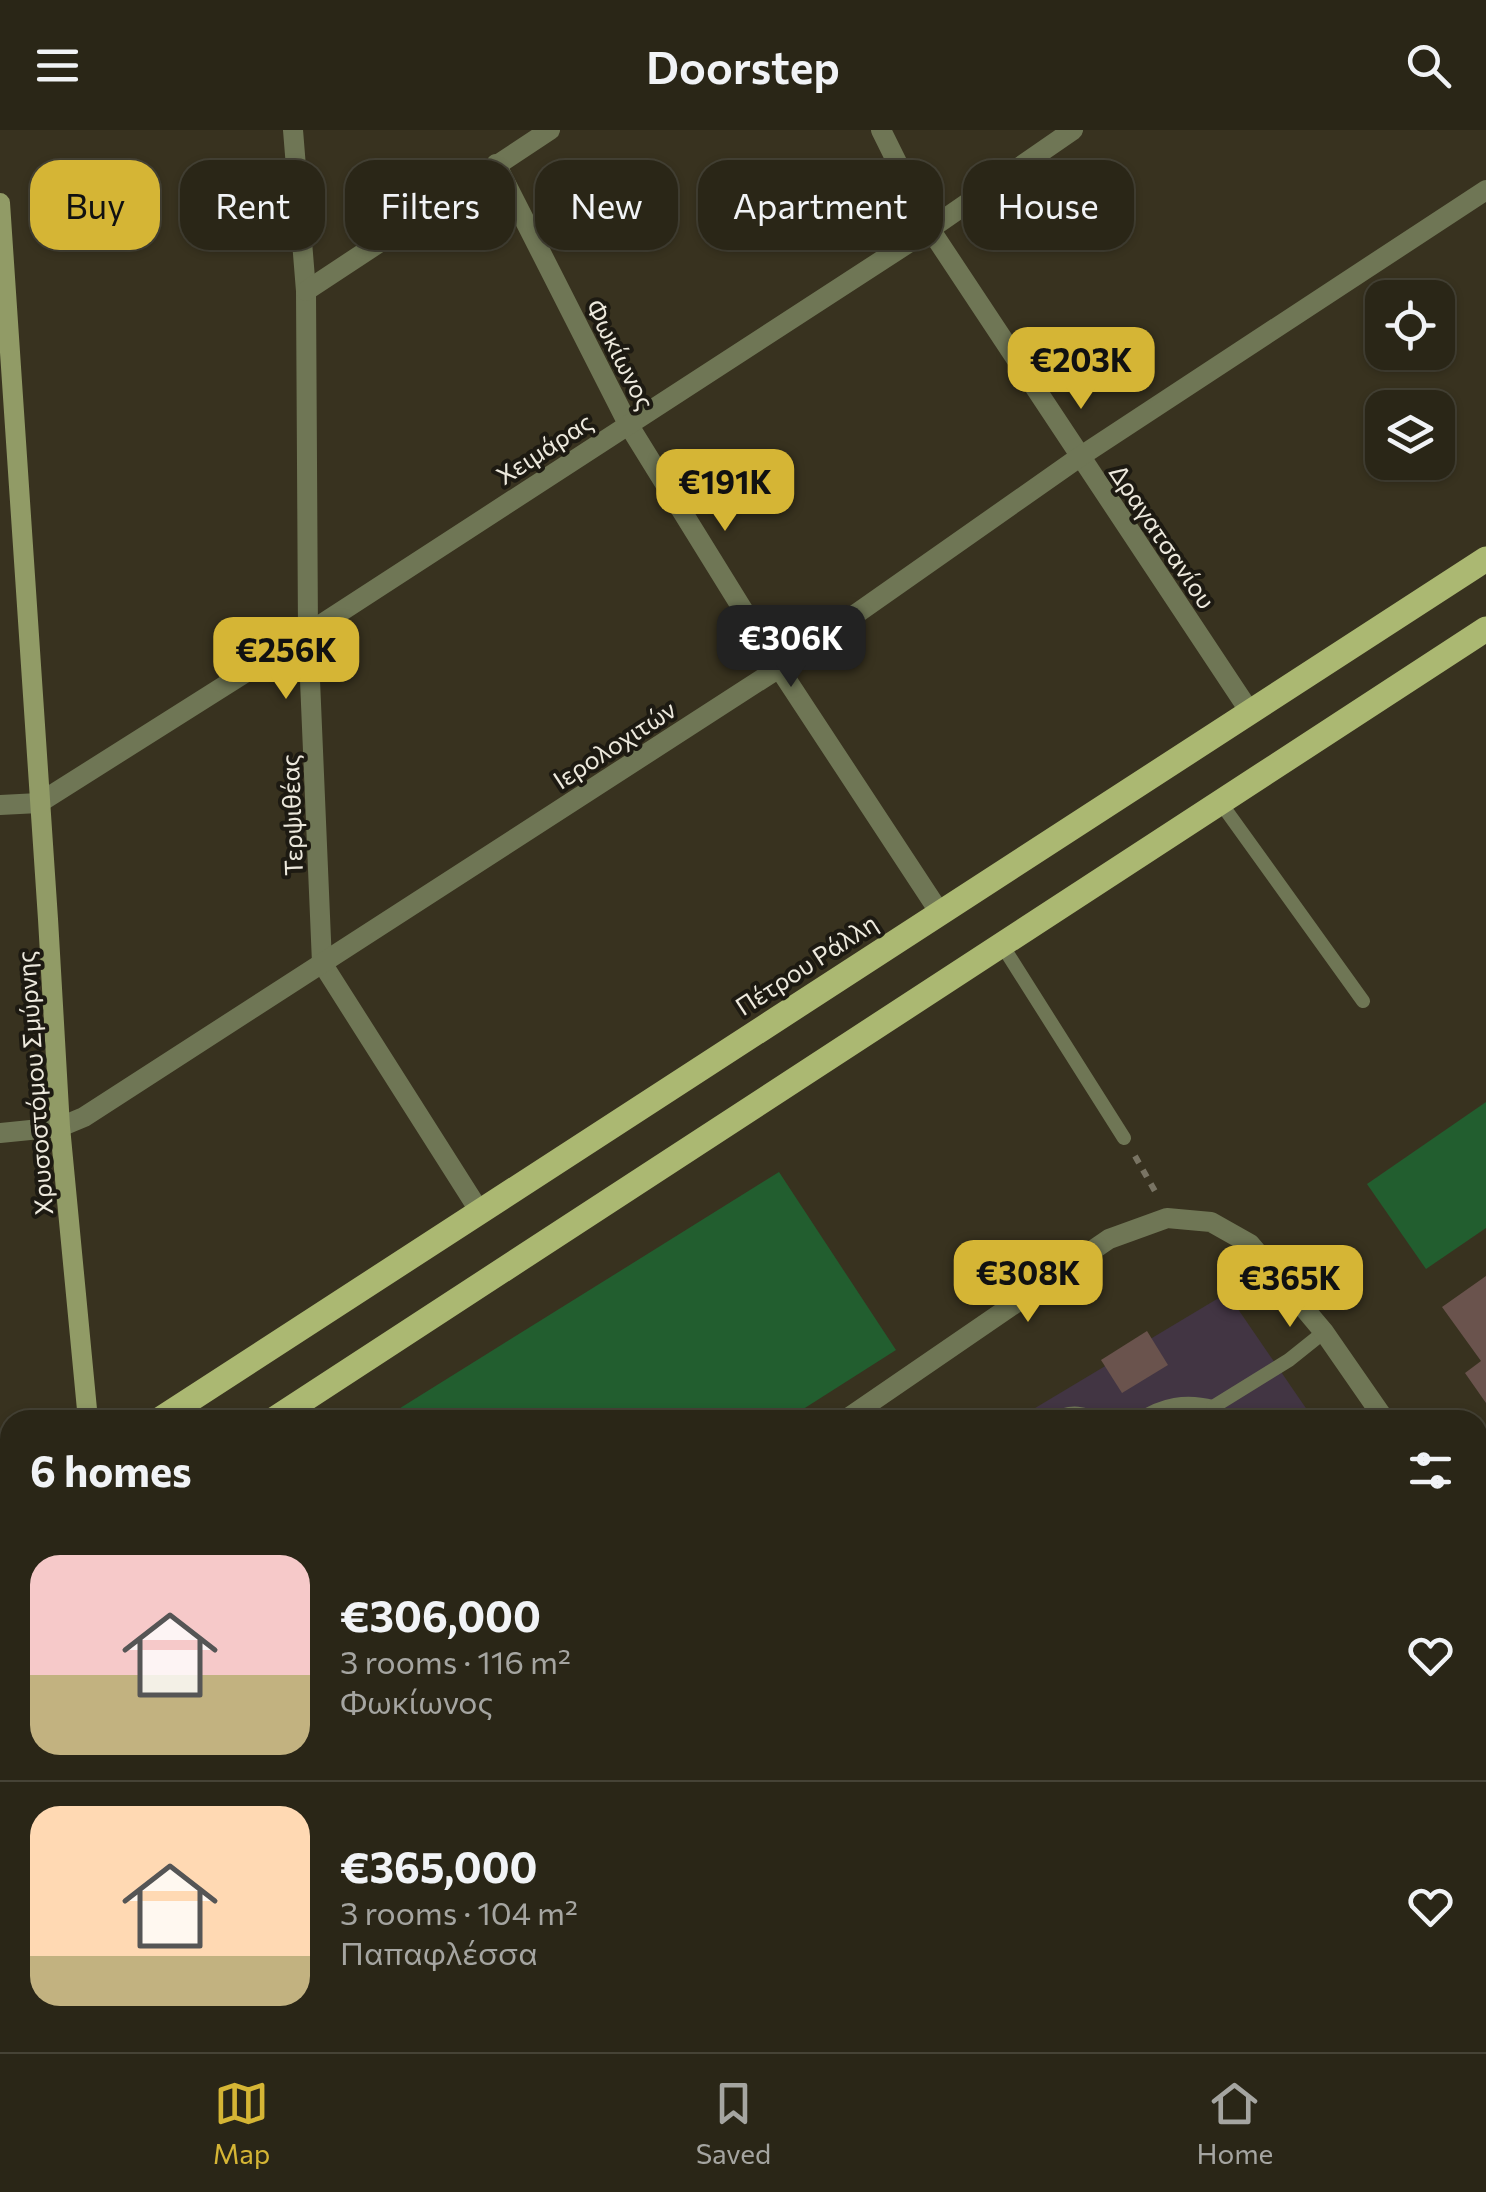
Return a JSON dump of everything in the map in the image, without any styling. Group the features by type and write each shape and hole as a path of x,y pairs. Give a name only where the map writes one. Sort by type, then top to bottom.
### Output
{"main road":[{"name":"Χρυσοστόμου Σμύρνης","path":"0,204 60,1127 87,1410"},
{"name":"Πέτρου Ράλλη","path":"174,1410 1486,560"},
{"path":"287,1410 1486,629"}],"street":[{"name":"Τερψιθέας","path":"293,130 306,291 308,633 322,963 480,1212"},
{"path":"502,160 550,130"},
{"name":"Δραγατσανίου","path":"881,130 896,160"},
{"name":"Χειμάρας","path":"943,220 1073,130"},
{"name":"Ιερολοχιτών","path":"60,1127 84,1117 779,668 1081,456 1486,190"},
{"name":"Φωκίωνος","path":"515,201 628,424 779,668 940,913"},
{"name":"Δραγατσανίου","path":"943,249 1250,712"},
{"path":"306,291 367,250"},
{"name":"Χειμάρας","path":"39,803 897,250"},
{"path":"0,805 39,803"},
{"path":"0,1133 60,1127"},
{"path":"860,1410 1109,1239 1167,1218 1212,1222 1250,1244 1324,1332 1378,1410"}],"lane":[{"path":"1220,802 1363,1001"},
{"path":"1002,945 1124,1138"},
{"path":"1222,1410 1324,1332"},
{"path":"1159,1410 1190,1402 1208,1410"}],"shaded area":[{"path":"1227,1293 1307,1410 1032,1410"}],"green space":[{"path":"1486,1102 1486,1228 1426,1269 1367,1184"},
{"path":"779,1172 896,1350 802,1410 397,1410"}],"building":[{"path":"1486,1276 1486,1403 1465,1373 1481,1361 1442,1307"},
{"path":"1147,1331 1168,1365 1122,1393 1101,1360"}]}
